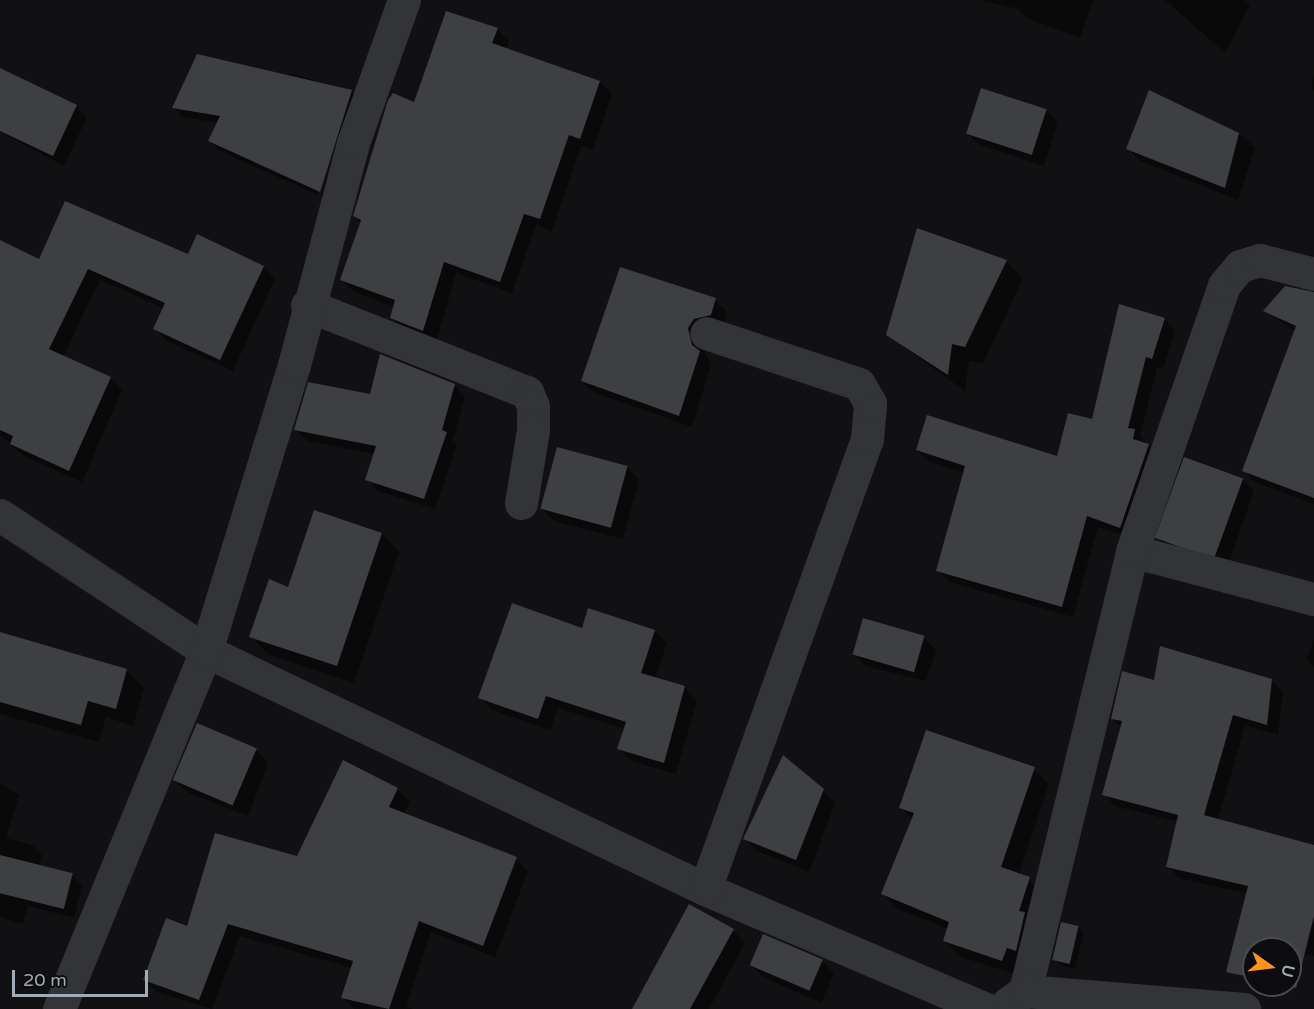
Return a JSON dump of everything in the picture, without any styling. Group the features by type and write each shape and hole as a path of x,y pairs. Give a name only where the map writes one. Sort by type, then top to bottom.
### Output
{"street":[{"path":"59,1009 206,651 353,143 404,0"},
{"path":"1025,991 1132,551 1224,285 1240,266 1260,260 1314,274"},
{"path":"307,305 527,392 533,406 533,430 521,503"},
{"path":"705,889 867,439 870,404 859,384 706,333"},
{"path":"0,515 206,651 705,889 987,1009"},
{"path":"1132,551 1314,600"},
{"path":"999,1009 1025,991 1244,1009"}],"building":[{"path":"446,11 498,28 492,43 600,81 580,139 569,135 540,219 524,214 500,282 444,262 423,331 390,318 395,300 340,280 361,220 353,216 388,100 393,93 414,102"},
{"path":"197,54 352,90 320,192 208,141 220,116 172,108"},
{"path":"0,68 77,105 53,156 0,131"},
{"path":"981,88 1047,109 1032,155 966,134"},
{"path":"1149,90 1239,133 1225,188 1126,149"},
{"path":"65,201 188,254 197,234 264,266 220,360 153,329 165,303 88,269 49,349 111,377 69,471 10,444 13,436 0,430 0,240 39,259"},
{"path":"917,228 1007,260 965,347 952,344 948,375 886,335"},
{"path":"620,267 716,298 711,315 694,319 688,328 692,345 700,351 679,416 581,381"},
{"path":"1285,286 1314,292 1314,498 1242,471 1296,326 1263,311"},
{"path":"1119,304 1165,318 1152,359 1146,357 1128,428 1135,429 1133,439 1149,444 1120,528 1087,516 1062,607 936,571 965,466 916,450 927,415 1057,456 1068,413 1092,419"},
{"path":"380,354 455,384 442,430 447,432 424,499 365,480 376,446 294,430 308,382 370,394"},
{"path":"557,447 628,466 611,528 540,509"},
{"path":"1184,457 1243,479 1214,559 1155,538"},
{"path":"314,510 382,533 337,666 249,637 269,579 288,587"},
{"path":"512,603 582,628 588,608 655,630 641,673 685,686 664,763 617,749 626,722 546,696 538,719 478,698"},
{"path":"863,618 925,636 914,672 853,655"},
{"path":"0,632 127,669 116,709 88,701 81,725 0,702"},
{"path":"1160,646 1272,679 1267,725 1233,715 1204,815 1314,845 1314,916 1302,964 1302,937 1242,937 1242,975 1226,972 1248,886 1166,867 1178,815 1102,795 1122,721 1111,719 1122,671 1154,680"},
{"path":"197,723 257,748 233,805 173,780"},
{"path":"926,730 1035,767 1001,867 1030,877 1019,911 1025,912 1016,951 1007,948 1002,961 943,941 949,922 881,894 914,813 899,808"},
{"path":"783,755 824,789 796,860 743,839"},
{"path":"343,760 398,788 389,807 517,857 483,946 419,921 389,1009 341,998 353,961 228,924 199,1000 143,980 166,918 187,926 215,833 297,856"},
{"path":"0,855 73,873 64,909 0,893"},
{"path":"689,904 734,929 690,1009 632,1009"},
{"path":"1061,922 1079,926 1070,964 1052,960"},
{"path":"763,934 823,959 810,991 750,965"}]}
